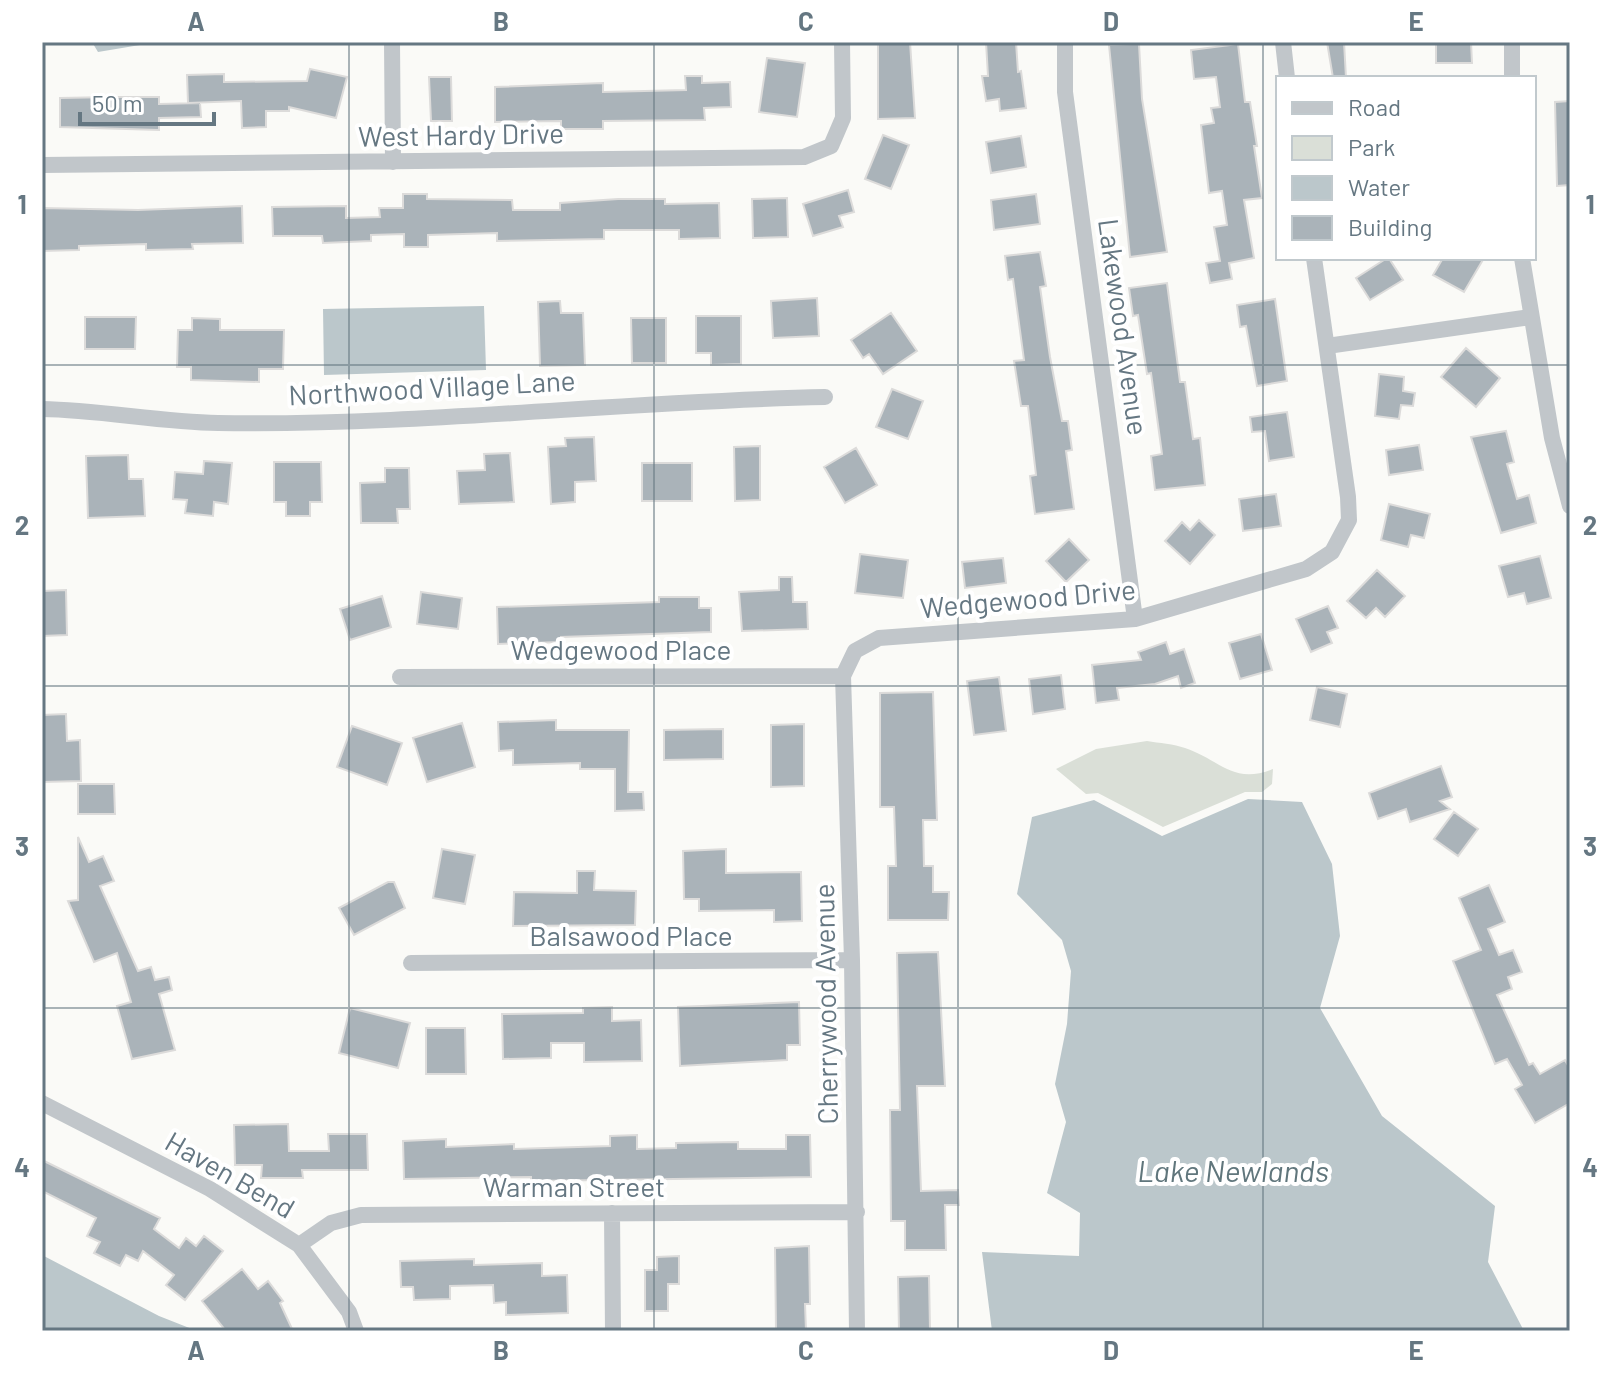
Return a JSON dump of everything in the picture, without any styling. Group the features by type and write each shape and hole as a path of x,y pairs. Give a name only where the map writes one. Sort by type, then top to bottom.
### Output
{"street":[{"path":"392,42 393,162"},
{"name":"West Hardy Drive","path":"42,165 804,157 831,146 843,118 842,42"},
{"name":"Lakewood Avenue","path":"1065,42 1065,92 1135,619"},
{"path":"1283,42 1287,76"},
{"path":"1512,42 1512,76"},
{"path":"1314,260 1327,346 1530,317"},
{"path":"1522,260 1552,438 1570,506"},
{"name":"Wedgewood Drive","path":"843,676 855,651 879,638 1135,619 1306,569 1332,552 1349,520 1327,346"},
{"name":"Northwood Village Lane","path":"42,409 88,409 215,423 393,418 689,399 825,397"},
{"name":"Wedgewood Place","path":"400,677 843,676"},
{"name":"Cherrywood Avenue","path":"843,676 852,960 857,1331"},
{"name":"Balsawood Place","path":"411,963 852,960"},
{"name":"Haven Bend","path":"42,1103 210,1189 299,1245 349,1312 356,1331"},
{"name":"Warman Street","path":"299,1245 331,1223 361,1215 857,1212"},
{"path":"612,1213 613,1331"}],"green space":[{"path":"1147,741 1185,748 1237,773 1259,773 1273,769 1272,784 1262,792 1245,792 1163,827 1098,793 1086,794 1056,769 1096,749"}],"water":[{"path":"92,42 158,42 98,52"},
{"path":"484,306 486,370 324,375 323,309"},
{"name":"Lake Newlands","path":"1248,799 1302,802 1332,864 1340,936 1320,1008 1382,1116 1495,1206 1488,1262 1524,1331 992,1331 982,1252 1079,1256 1080,1213 1047,1193 1066,1122 1055,1084 1067,1024 1071,971 1062,940 1017,894 1032,817 1094,800 1162,836"},
{"path":"42,1255 159,1316 197,1331 42,1331"}],"building":[{"path":"878,42 910,42 915,118 878,119"},
{"path":"986,42 1016,42 1018,72 1021,71 1026,108 1000,111 999,99 986,101 982,76 988,76"},
{"path":"1327,42 1344,42 1346,76 1333,76"},
{"path":"1436,42 1471,42 1472,63 1436,63"},
{"path":"1139,44 1142,99 1167,252 1130,257 1109,45"},
{"path":"1238,44 1245,102 1250,102 1257,146 1254,146 1262,198 1244,200 1254,258 1229,263 1232,279 1210,283 1206,263 1220,261 1214,227 1227,225 1222,191 1209,193 1201,125 1214,123 1211,108 1220,107 1216,77 1194,79 1191,50"},
{"path":"767,58 805,63 797,117 759,112"},
{"path":"310,69 347,77 336,118 289,107 289,111 266,111 266,127 242,128 241,101 188,103 187,75 224,74 224,82 307,81"},
{"path":"685,76 702,76 702,83 730,82 731,107 704,108 705,120 603,121 603,129 561,129 561,121 495,122 495,87 603,83 603,92 686,90"},
{"path":"429,77 451,77 452,121 431,121"},
{"path":"159,97 159,104 200,103 201,117 159,118 159,130 60,127 60,98"},
{"path":"1570,101 1570,185 1557,186 1555,102"},
{"path":"883,135 909,145 891,189 865,179"},
{"path":"1021,136 1026,167 991,173 986,142"},
{"path":"848,190 854,212 839,216 843,227 813,236 803,204"},
{"path":"403,194 427,194 427,199 512,200 513,210 560,210 560,203 618,199 665,199 665,204 719,203 720,238 679,239 679,230 604,230 604,239 497,241 497,233 428,235 428,247 404,247 404,234 371,235 371,241 323,243 322,236 273,236 272,207 346,206 346,218 380,217 379,208 403,208"},
{"path":"1036,194 1040,224 994,230 991,200"},
{"path":"787,198 788,237 753,238 752,199"},
{"path":"242,206 243,243 192,244 193,249 146,250 146,244 79,246 79,250 42,251 42,208 138,210"},
{"path":"1040,252 1046,286 1040,287 1050,357 1062,421 1068,421 1072,450 1066,451 1074,509 1035,514 1030,476 1036,475 1028,406 1021,406 1014,361 1024,360 1013,279 1008,280 1005,256"},
{"path":"1384,260 1390,260 1403,280 1370,300 1356,278"},
{"path":"1442,260 1483,260 1464,292 1433,275"},
{"path":"1167,283 1180,382 1185,382 1193,439 1200,438 1205,485 1155,490 1151,456 1162,454 1151,373 1147,374 1138,315 1133,316 1129,288"},
{"path":"817,298 819,336 773,338 771,301"},
{"path":"1275,299 1287,381 1257,386 1246,326 1240,327 1237,305"},
{"path":"560,301 561,313 583,313 585,365 540,366 538,302"},
{"path":"891,313 917,351 883,374 869,354 863,358 851,340"},
{"path":"696,316 741,316 741,364 711,365 711,353 696,353"},
{"path":"85,317 136,317 135,349 85,349"},
{"path":"192,318 220,319 220,330 284,330 283,369 259,369 259,382 191,380 191,367 177,367 178,330 192,330"},
{"path":"631,318 666,318 666,363 632,363"},
{"path":"1466,348 1500,378 1476,407 1441,377"},
{"path":"1379,374 1404,377 1403,391 1415,393 1413,406 1401,405 1399,419 1375,416"},
{"path":"892,389 923,401 908,439 876,427"},
{"path":"1287,412 1294,457 1269,461 1265,431 1252,432 1250,417"},
{"path":"1506,431 1514,462 1507,464 1517,499 1529,495 1536,523 1501,533 1471,437"},
{"path":"594,437 596,481 575,482 575,502 551,504 548,447 566,446 565,438"},
{"path":"1419,445 1423,470 1389,475 1386,450"},
{"path":"760,446 760,500 735,501 734,447"},
{"path":"856,448 877,485 845,503 824,467"},
{"path":"510,453 514,502 459,504 457,471 485,470 484,454"},
{"path":"128,455 129,479 143,479 145,516 88,518 86,456"},
{"path":"204,461 232,463 228,504 214,502 213,516 185,513 187,500 173,499 175,472 203,474"},
{"path":"274,462 321,462 322,502 310,502 310,516 286,516 286,502 274,502"},
{"path":"642,463 692,463 692,501 642,501"},
{"path":"385,468 409,468 410,509 397,509 398,523 361,523 360,483 385,482"},
{"path":"1276,494 1281,526 1243,531 1239,499"},
{"path":"1389,504 1430,514 1424,538 1411,535 1408,547 1381,540"},
{"path":"1199,520 1215,535 1190,564 1165,541 1182,522 1190,530"},
{"path":"1069,539 1089,560 1066,582 1046,561"},
{"path":"860,554 908,560 903,598 855,593"},
{"path":"1540,556 1551,598 1527,604 1524,593 1508,597 1499,566"},
{"path":"1003,558 1006,583 965,588 962,562"},
{"path":"1377,570 1405,596 1385,617 1376,608 1366,618 1347,601"},
{"path":"779,577 792,577 793,602 807,602 808,629 742,631 739,592 779,590"},
{"path":"66,590 67,635 42,636 42,591"},
{"path":"421,592 462,598 458,629 417,624"},
{"path":"382,596 391,627 350,640 340,609"},
{"path":"659,597 699,597 699,608 711,608 711,632 561,637 561,642 498,644 497,607 659,602"},
{"path":"1328,606 1338,628 1327,632 1332,643 1311,652 1296,619"},
{"path":"1261,634 1272,670 1240,679 1229,643"},
{"path":"1166,642 1170,654 1184,649 1195,683 1181,688 1178,676 1155,684 1117,688 1119,700 1096,703 1092,665 1141,660 1138,652"},
{"path":"1061,675 1065,709 1033,714 1029,679"},
{"path":"999,677 1006,731 974,735 967,681"},
{"path":"1317,687 1347,694 1340,727 1310,720"},
{"path":"933,692 937,820 923,820 924,866 933,866 933,892 949,892 948,920 888,920 888,866 896,866 894,807 880,807 880,693"},
{"path":"66,714 67,741 80,740 81,781 42,782 42,715"},
{"path":"556,720 556,730 629,730 628,792 643,792 644,810 615,811 615,769 580,769 580,763 513,765 513,750 499,751 498,722"},
{"path":"462,723 475,767 427,782 413,738"},
{"path":"804,724 804,786 771,787 771,725"},
{"path":"352,726 402,743 387,785 337,767"},
{"path":"723,729 723,759 664,760 664,730"},
{"path":"1441,766 1452,797 1440,801 1450,809 1410,822 1406,809 1378,819 1369,793"},
{"path":"78,784 114,784 115,814 78,814"},
{"path":"1454,812 1478,829 1458,856 1434,839"},
{"path":"78,837 89,862 103,856 114,881 100,886 138,971 151,967 155,980 169,977 172,990 159,994 175,1050 132,1059 117,1006 131,1002 117,953 94,962 68,901 78,900"},
{"path":"442,849 475,855 465,904 433,898"},
{"path":"726,849 726,873 801,872 802,921 774,922 774,910 699,911 699,899 684,899 683,851"},
{"path":"577,871 595,871 594,890 636,891 635,925 513,926 514,892 577,893"},
{"path":"388,882 394,882 405,908 354,935 339,908"},
{"path":"1489,885 1505,922 1488,929 1499,955 1513,950 1522,972 1508,977 1512,989 1497,995 1529,1065 1533,1063 1540,1074 1565,1060 1570,1069 1570,1103 1535,1123 1515,1089 1522,1085 1507,1059 1495,1064 1453,961 1481,950 1459,898"},
{"path":"938,952 945,1086 917,1086 921,1191 958,1190 959,1205 945,1205 946,1250 905,1250 905,1221 891,1221 890,1110 900,1110 897,953"},
{"path":"799,1002 800,1045 787,1045 787,1060 680,1066 678,1007"},
{"path":"612,1007 612,1021 641,1020 642,1061 584,1062 584,1043 551,1043 551,1058 503,1059 502,1014 583,1013 583,1008"},
{"path":"350,1008 410,1023 398,1068 339,1053"},
{"path":"426,1028 465,1028 466,1074 426,1074"},
{"path":"288,1124 289,1151 329,1151 328,1134 367,1134 368,1170 302,1170 303,1178 261,1178 262,1165 235,1165 234,1125"},
{"path":"637,1135 637,1149 676,1148 676,1143 738,1142 738,1149 786,1149 786,1135 810,1135 811,1177 531,1181 531,1177 404,1179 403,1141 446,1139 446,1147 514,1144 514,1149 610,1146 610,1136"},
{"path":"42,1160 160,1218 154,1229 179,1248 186,1238 196,1246 204,1236 223,1251 185,1300 166,1285 174,1275 143,1251 138,1261 126,1255 120,1266 94,1253 100,1242 87,1236 96,1218 42,1191"},
{"path":"809,1246 810,1304 805,1304 806,1331 776,1331 775,1248"},
{"path":"679,1256 679,1284 668,1284 668,1311 645,1311 645,1270 657,1270 657,1257"},
{"path":"474,1259 474,1265 542,1263 542,1276 567,1275 568,1313 506,1315 506,1302 494,1303 493,1285 450,1286 450,1299 414,1300 413,1287 401,1287 400,1261"},
{"path":"242,1269 258,1289 268,1281 283,1301 280,1303 293,1331 226,1331 202,1301"},
{"path":"929,1276 930,1330 899,1331 898,1277"}]}
